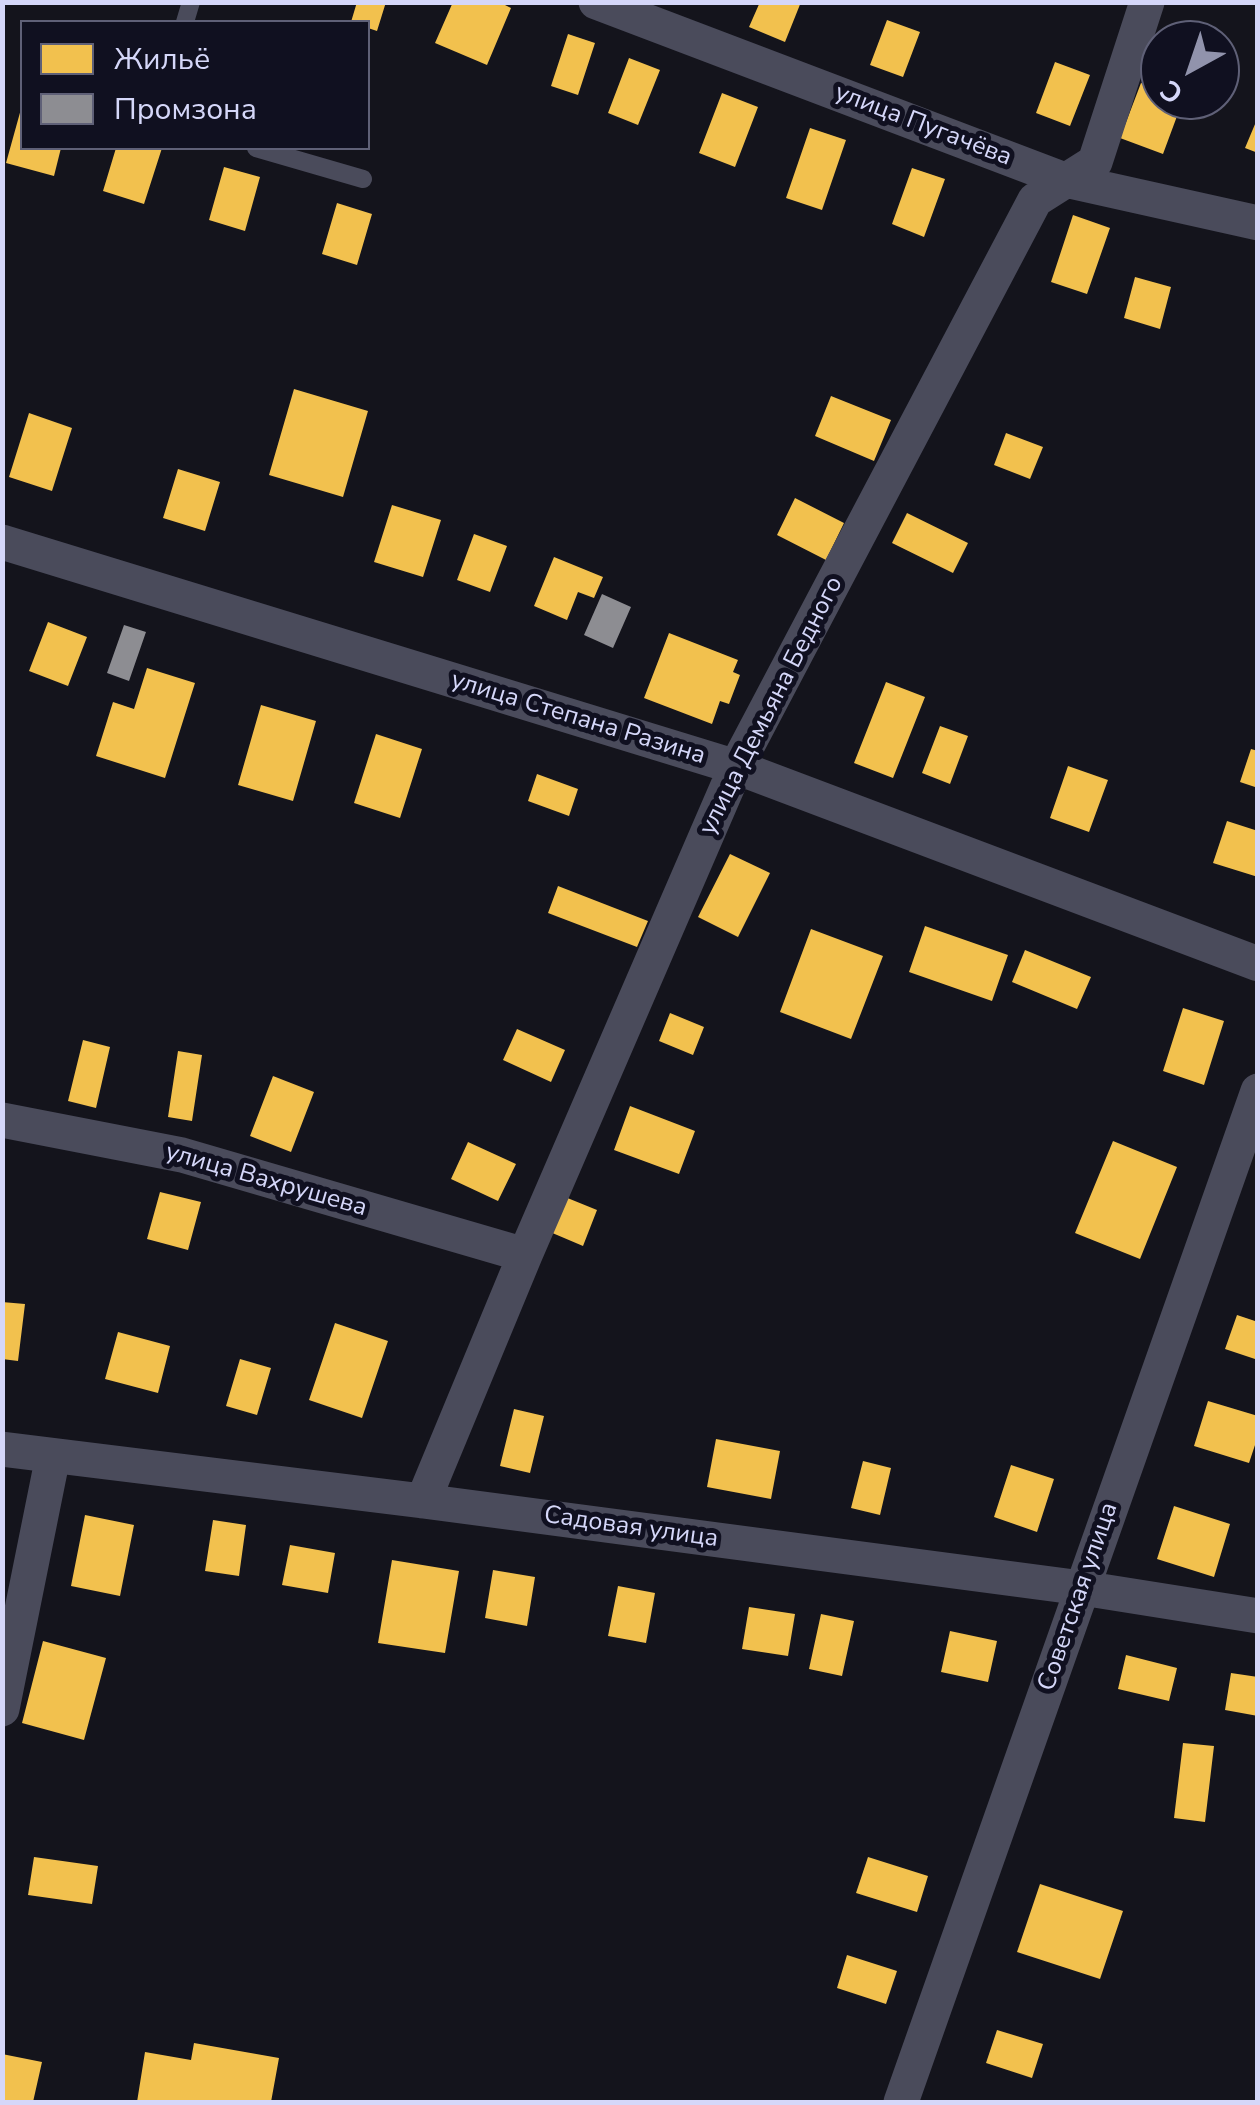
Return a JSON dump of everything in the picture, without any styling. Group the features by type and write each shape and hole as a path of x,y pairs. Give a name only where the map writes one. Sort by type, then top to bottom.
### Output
{"street":[{"name":"улица Пугачёва","path":"596,2 1065,180 1258,224"},
{"name":"улица Демьяна Бедного","path":"422,1501 736,767 1035,200 1096,162 1147,2"},
{"name":"улица Степана Разина","path":"2,542 736,767 1258,964"},
{"name":"Советская улица","path":"901,2102 1258,1091"},
{"name":"улица Вахрушева","path":"2,1120 182,1155 525,1255"},
{"name":"Садовая улица","path":"2,1448 1082,1588 1258,1616"},
{"path":"2,1709 54,1456"}],"lane":[{"path":"263,150 363,178"}],"building: Жильё":[{"path":"357,2 386,2 377,31 370,29 370,20 352,20"},
{"path":"453,2 499,2 511,8 487,65 435,43"},
{"path":"760,2 801,2 785,42 749,27"},
{"path":"887,20 920,32 903,77 870,65"},
{"path":"568,34 595,43 578,95 551,86"},
{"path":"629,58 660,70 638,125 608,113"},
{"path":"1055,62 1090,75 1070,126 1036,113"},
{"path":"1140,86 1140,120 1176,120 1163,154 1120,138"},
{"path":"722,93 758,107 735,167 699,153"},
{"path":"20,113 20,150 60,150 54,176 6,163"},
{"path":"1258,117 1258,153 1245,148"},
{"path":"810,128 846,140 822,210 786,198"},
{"path":"115,150 161,150 144,204 103,191"},
{"path":"224,167 260,177 245,231 209,220"},
{"path":"912,168 945,179 924,237 892,224"},
{"path":"337,203 372,214 357,265 322,254"},
{"path":"1073,215 1110,228 1087,294 1051,282"},
{"path":"1135,277 1171,287 1160,329 1124,318"},
{"path":"294,389 368,411 343,497 269,475"},
{"path":"831,396 891,420 874,461 815,436"},
{"path":"29,413 72,428 52,491 9,477"},
{"path":"1006,433 1043,447 1030,479 994,465"},
{"path":"178,469 220,482 205,531 163,518"},
{"path":"795,498 844,523 826,560 777,535"},
{"path":"392,505 441,520 423,577 374,562"},
{"path":"907,513 968,543 953,573 892,543"},
{"path":"474,534 507,546 490,592 457,580"},
{"path":"554,557 603,577 594,598 578,592 567,620 534,606"},
{"path":"48,622 87,637 68,686 29,671"},
{"path":"669,633 738,660 733,672 740,675 729,704 720,701 712,724 644,698"},
{"path":"147,668 195,683 165,778 96,756 113,702 134,709"},
{"path":"886,682 925,697 893,778 854,763"},
{"path":"261,705 316,721 293,801 238,785"},
{"path":"940,726 968,736 950,784 922,773"},
{"path":"376,734 422,749 400,818 354,803"},
{"path":"1251,749 1258,751 1258,788 1240,782"},
{"path":"1068,766 1108,780 1089,832 1050,818"},
{"path":"537,774 578,789 569,816 528,801"},
{"path":"1227,821 1258,831 1258,877 1213,863"},
{"path":"730,854 770,873 738,937 698,917"},
{"path":"558,886 648,921 637,947 548,913"},
{"path":"925,926 1008,955 992,1001 909,972"},
{"path":"811,929 883,956 851,1039 780,1012"},
{"path":"1025,950 1091,977 1077,1009 1012,982"},
{"path":"1183,1008 1224,1021 1204,1085 1163,1071"},
{"path":"670,1013 704,1027 693,1055 659,1041"},
{"path":"517,1029 565,1050 551,1082 503,1060"},
{"path":"83,1040 110,1047 96,1108 68,1101"},
{"path":"178,1051 202,1055 192,1121 168,1117"},
{"path":"273,1076 314,1092 291,1152 250,1136"},
{"path":"630,1106 695,1131 679,1174 614,1150"},
{"path":"1113,1141 1177,1167 1140,1259 1075,1233"},
{"path":"468,1142 516,1164 498,1201 451,1179"},
{"path":"160,1192 201,1202 188,1250 147,1239"},
{"path":"565,1197 597,1210 583,1246 550,1232"},
{"path":"2,1302 25,1304 18,1361 2,1359"},
{"path":"1237,1315 1258,1322 1258,1360 1225,1349"},
{"path":"335,1323 388,1341 362,1418 309,1400"},
{"path":"118,1332 170,1346 158,1393 105,1379"},
{"path":"240,1359 271,1368 257,1415 226,1406"},
{"path":"1208,1401 1258,1416 1258,1436 1249,1463 1194,1446"},
{"path":"514,1409 544,1416 530,1473 500,1466"},
{"path":"716,1439 780,1451 771,1499 707,1487"},
{"path":"863,1461 891,1468 880,1515 851,1508"},
{"path":"1011,1465 1054,1479 1037,1532 994,1517"},
{"path":"1174,1506 1230,1524 1214,1577 1157,1559"},
{"path":"85,1515 134,1525 120,1596 71,1586"},
{"path":"213,1520 246,1525 239,1576 205,1571"},
{"path":"290,1545 335,1553 328,1593 282,1585"},
{"path":"392,1560 459,1571 445,1653 378,1643"},
{"path":"493,1570 535,1577 527,1626 485,1618"},
{"path":"618,1586 655,1593 646,1643 608,1636"},
{"path":"749,1607 795,1614 788,1656 742,1649"},
{"path":"821,1614 854,1621 842,1676 809,1669"},
{"path":"950,1631 997,1641 988,1682 941,1672"},
{"path":"43,1641 106,1658 84,1740 22,1723"},
{"path":"1126,1655 1177,1668 1169,1701 1118,1689"},
{"path":"1231,1673 1258,1677 1258,1716 1225,1710"},
{"path":"1183,1743 1214,1746 1205,1822 1174,1818"},
{"path":"34,1857 98,1866 92,1904 28,1895"},
{"path":"868,1857 928,1876 917,1912 856,1893"},
{"path":"1040,1884 1123,1911 1100,1979 1017,1952"},
{"path":"847,1955 897,1971 886,2004 837,1988"},
{"path":"997,2030 1043,2044 1032,2078 986,2063"},
{"path":"194,2043 279,2058 271,2102 137,2102 145,2052 191,2060"},
{"path":"2,2054 42,2062 33,2102 2,2102"}],"building: Промзона":[{"path":"602,594 631,607 613,648 584,635"},
{"path":"124,625 146,632 129,681 107,673"}]}
